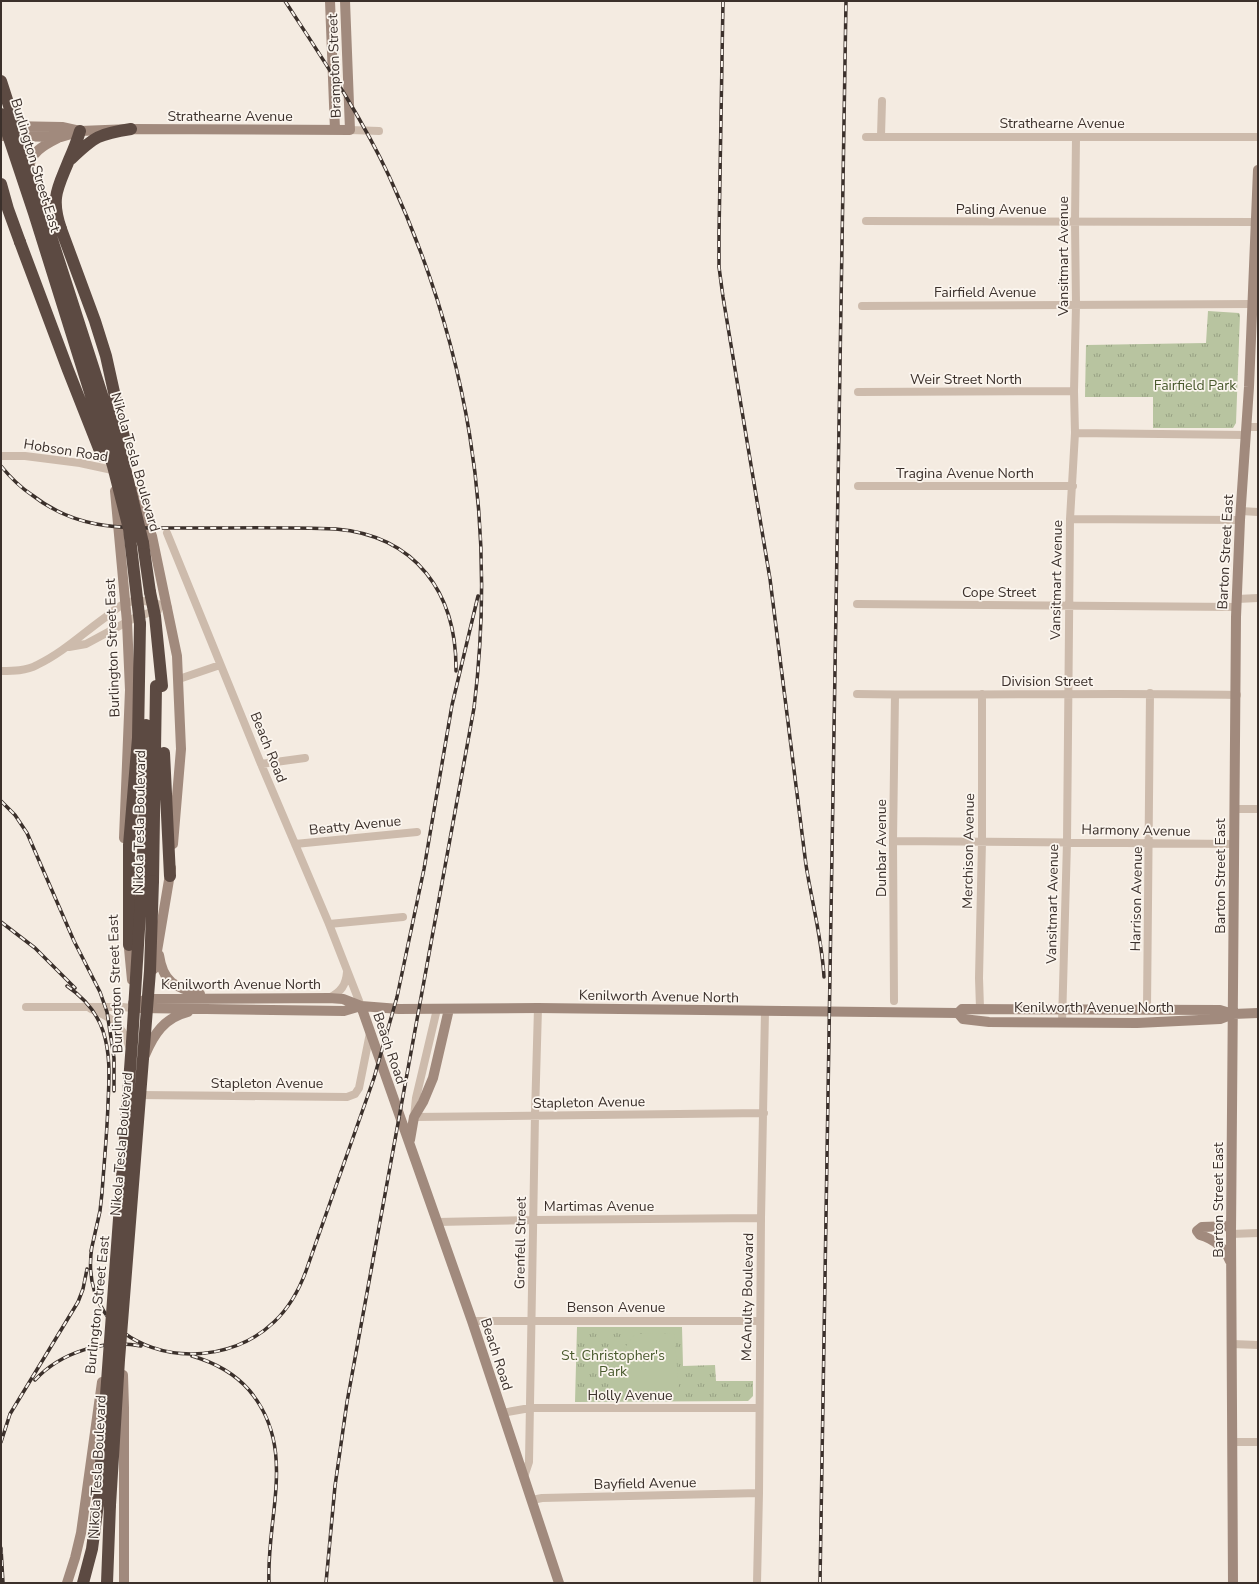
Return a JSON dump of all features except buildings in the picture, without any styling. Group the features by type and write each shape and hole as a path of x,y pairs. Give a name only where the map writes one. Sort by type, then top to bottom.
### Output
{"highway":[{"name":"Nikola Tesla Boulevard","path":"1,81 123,460 143,543 155,616 146,777 150,971 119,1360 110,1505 108,1583"},
{"name":"Nikola Tesla Boulevard","path":"1,114 34,213 113,466 127,521 140,624 151,687"},
{"path":"69,161 96,137 102,134 132,129"},
{"path":"80,131 69,161 59,181 56,209 61,229 106,356 129,459 143,543"},
{"path":"1,184 20,242 120,503 132,559"},
{"path":"151,687 170,876"},
{"path":"129,945 129,845 138,738 151,687"},
{"name":"Nikola Tesla Boulevard","path":"83,1583 92,1549 98,1504 133,1027 148,881"}],"main road":[{"name":"Brampton Street","path":"330,1 335,130"},
{"name":"Brampton Street","path":"345,1 350,130"},
{"name":"Burlington Street East","path":"1,96 6,126 14,137 39,214 45,242 108,428 150,528 168,608 177,656 179,679 181,749 170,876 131,1108 108,1342 82,1526 75,1558 67,1583"},
{"name":"Strathearne Avenue","path":"6,126 62,127 80,131 132,129 350,130"},
{"name":"Strathearne Avenue","path":"2,134 14,137 62,137 80,131"},
{"name":"Burlington Street East","path":"2,134 32,216 45,242"},
{"path":"30,186 29,166 34,154 47,143 62,137"},
{"name":"Barton Street East","path":"1233,1583 1231,1230 1237,603 1240,516 1254,340 1253,304 1257,238 1256,222 1258,170"},
{"name":"Burlington Street East","path":"108,428 127,622 130,690 124,835 129,945 138,1061 139,1095 121,1343 124,1408 124,1583"},
{"path":"158,948 162,970 171,983 184,990 211,998"},
{"name":"Kenilworth Avenue North","path":"133,1006 149,1003 211,998 329,998 344,999 361,1006 394,1009 538,1008 958,1013 963,1019 988,1022 1062,1023 1137,1023 1220,1019 1233,1014 1258,1013"},
{"name":"Kenilworth Avenue North","path":"149,1003 200,1010 344,1011 361,1006"},
{"name":"Beach Road","path":"361,1006 472,1320 559,1583"},
{"name":"Kenilworth Avenue North","path":"958,1013 962,1008 1148,1008 1220,1010 1233,1014"},
{"path":"410,1144 414,1117 433,1078 449,1009"},
{"path":"138,1061 152,1038 163,1024 182,1013 200,1010"},
{"path":"1231,1230 1202,1227 1197,1231 1200,1235 1206,1236 1220,1245 1227,1253 1232,1265"}],"street":[{"path":"881,136 882,101"},
{"name":"Strathearne Avenue","path":"350,130 379,131"},
{"name":"Strathearne Avenue","path":"866,137 1258,137"},
{"name":"Vansitmart Avenue","path":"1062,1023 1067,842 1067,695 1070,519 1076,433 1074,391 1076,305 1076,137"},
{"name":"Paling Avenue","path":"866,221 1256,222"},
{"name":"Fairfield Avenue","path":"862,306 1253,304"},
{"name":"Weir Street North","path":"858,392 1074,391"},
{"path":"1076,433 1246,431 1258,427"},
{"name":"Hobson Road","path":"1,456 25,456 80,463 127,474"},
{"name":"Tragina Avenue North","path":"858,486 1073,486"},
{"path":"1070,519 1240,516 1258,512"},
{"name":"Beach Road","path":"167,533 261,764 329,924 361,1006"},
{"name":"Cope Street","path":"857,604 1068,605 1237,603 1258,598"},
{"path":"1,671 26,669 37,666 68,647 81,635 125,603 147,601 158,603 168,608"},
{"path":"68,647 86,644 146,613 168,608"},
{"path":"179,679 220,665"},
{"name":"Division Street","path":"857,694 1237,695"},
{"name":"Merchison Avenue","path":"980,1008 982,694"},
{"name":"Harrison Avenue","path":"1148,1008 1150,694"},
{"name":"Dunbar Avenue","path":"894,1001 893,841 895,695"},
{"path":"261,764 305,758"},
{"path":"1234,809 1258,809"},
{"name":"Beatty Avenue","path":"295,844 417,832"},
{"name":"Harmony Avenue","path":"893,841 1234,844"},
{"path":"329,924 403,917"},
{"path":"329,998 337,994 343,988 347,980 348,971"},
{"name":"Kenilworth Avenue North","path":"26,1007 133,1006"},
{"path":"84,1007 109,1016 118,1025 128,1040 138,1061"},
{"name":"Grenfell Street","path":"524,1477 529,1462 538,1008"},
{"path":"414,1117 416,1098 437,1009"},
{"name":"McAnulty Boulevard","path":"757,1583 765,1011"},
{"name":"Stapleton Avenue","path":"139,1095 347,1096 355,1094 359,1088 370,1033"},
{"name":"Stapleton Avenue","path":"414,1117 764,1113"},
{"name":"Martimas Avenue","path":"437,1222 761,1218"},
{"path":"1231,1230 1258,1233"},
{"name":"Benson Avenue","path":"472,1320 760,1321"},
{"path":"1232,1344 1258,1344"},
{"name":"Holly Avenue","path":"502,1413 530,1408 759,1408"},
{"path":"1232,1442 1258,1442"},
{"name":"Bayfield Avenue","path":"532,1500 542,1498 759,1493"}],"green space":[{"name":"Fairfield Park","path":"1208,311 1239,313 1240,315 1236,423 1233,428 1153,428 1153,397 1085,397 1086,345 1206,343"},
{"path":"1210,375 1221,388 1197,408 1186,395"},
{"name":"St. Christopher's Park","path":"577,1327 682,1327 683,1366 715,1365 716,1381 753,1381 753,1396 748,1401 575,1402"},
{"path":"674,1333 679,1389 675,1395 609,1396 608,1370 635,1334"}],"railway":[{"path":"285,1 340,87 378,153 416,240 439,305 457,370 470,436 478,502 482,570 480,638 474,708 347,1402 335,1486 326,1583"},
{"path":"723,1 719,267 770,579 806,865 819,935 824,977"},
{"path":"820,1583 846,1"},
{"path":"1,466 23,489 51,508 88,522 108,526 148,528 336,529 364,534 389,543 409,556 426,573 440,594 449,617 454,643 456,671"},
{"path":"92,1246 92,1282 104,1311 125,1333 152,1347 183,1354 215,1352 247,1341 274,1322 293,1298 306,1271 374,1078 397,997 424,869 452,705 478,596"},
{"path":"1,801 15,815 27,833 74,941 100,992 107,1012 114,1058 114,1091"},
{"path":"1,922 35,948 75,988"},
{"path":"67,986 84,1000 97,1018 106,1040 108,1058 108,1115 102,1193 100,1211 91,1251"},
{"path":"1,1442 10,1414 78,1302 83,1289 87,1269"},
{"path":"35,1380 57,1362 84,1350 112,1344 141,1346"},
{"path":"192,1356 208,1361 237,1378 249,1390 264,1412 272,1435 276,1459 276,1483 269,1558 269,1583"},
{"path":"1,1548 3,1583"}]}
